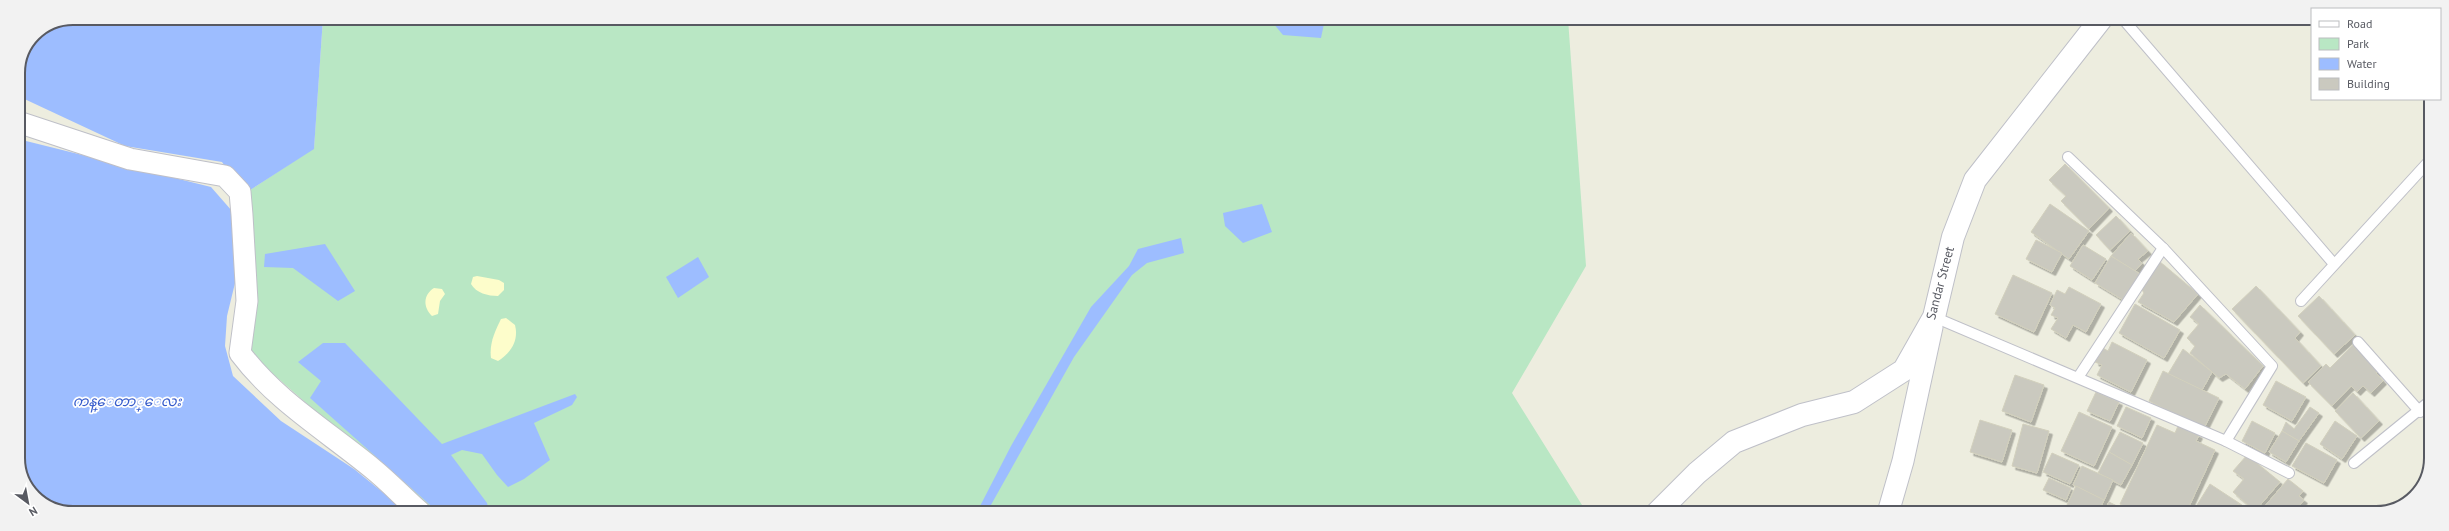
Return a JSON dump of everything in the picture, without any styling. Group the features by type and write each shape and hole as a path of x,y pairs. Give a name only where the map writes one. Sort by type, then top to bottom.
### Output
{"street":[{"name":"Sandar Street","path":"1664,506 1697,473 1734,442 1802,415 1854,402 1904,370 1934,317 1953,237 1975,180 2096,25"},
{"path":"25,124 130,159 226,176 240,192 242,215 247,301 240,353 256,374 286,402 373,469 413,506"},
{"path":"1890,506 1903,462 1934,317"}],"lane":[{"path":"2128,25 2334,264"},
{"path":"2068,157 2163,248 2272,366 2226,441"},
{"path":"2301,301 2424,167"},
{"path":"2079,376 2163,248"},
{"path":"1934,317 2079,376 2226,441 2289,473"},
{"path":"2358,342 2420,412"},
{"path":"2354,463 2424,408"}],"green space":[{"path":"323,25 1568,25 1586,266 1512,393 1583,506 423,506 248,352 244,194 314,148"}],"sand":[{"path":"477,276 499,280 504,283 504,290 498,296 486,295 479,292 471,284 473,277"},
{"path":"434,288 442,289 445,294 440,301 438,314 432,316 427,309 426,298 430,291"},
{"path":"506,318 515,325 516,336 513,346 503,358 498,361 491,358 492,343 501,319"}],"water":[{"path":"73,25 323,25 314,149 244,194 222,162 125,146 25,99 26,64 33,46 46,33 64,26"},
{"path":"1275,25 1324,25 1321,38 1283,35"},
{"name":"ကန္ေတာ္ေလး","path":"25,141 211,187 232,211 236,279 227,316 225,346 233,376 281,421 354,469 400,506 73,506 64,505 48,499 48,483 32,483 25,461"},
{"path":"1262,204 1272,232 1243,243 1225,226 1223,213"},
{"path":"1181,238 1184,253 1147,263 1132,275 1074,357 990,506 980,506 1011,446 1091,307 1129,266 1138,249"},
{"path":"325,244 355,291 338,301 293,268 264,267 265,254"},
{"path":"698,257 709,277 678,298 666,277"},
{"path":"323,343 345,343 442,444 575,394 577,397 572,405 534,423 550,460 524,479 508,487 497,475 482,454 462,450 451,455 488,506 431,506 310,398 321,381 298,362"}],"building":[{"path":"2065,164 2109,208 2089,229 2061,201 2066,196 2049,180"},
{"path":"2050,204 2089,231 2069,259 2031,232"},
{"path":"2116,216 2130,231 2110,250 2096,235"},
{"path":"2131,233 2148,251 2138,259 2142,263 2135,271 2111,256"},
{"path":"2036,240 2062,253 2052,272 2026,259"},
{"path":"2083,245 2106,259 2092,280 2070,266"},
{"path":"2111,256 2140,274 2123,300 2095,283"},
{"path":"2159,261 2198,294 2174,322 2138,302 2144,293 2142,290"},
{"path":"2013,275 2052,293 2034,332 1995,314"},
{"path":"2256,286 2300,332 2295,338 2321,366 2303,383 2232,309"},
{"path":"2069,287 2101,304 2086,332 2073,325 2066,338 2051,329 2058,318 2051,315 2055,308 2050,305 2057,290 2065,294"},
{"path":"2319,296 2355,335 2334,354 2298,316"},
{"path":"2135,304 2180,330 2164,358 2119,333"},
{"path":"2200,305 2263,366 2245,389 2226,374 2219,378 2190,353 2195,346 2187,338 2199,324 2190,317"},
{"path":"2112,342 2147,360 2131,392 2097,375 2102,365 2095,362 2103,348 2108,351"},
{"path":"2354,344 2380,370 2376,373 2383,381 2371,393 2363,386 2357,392 2351,386 2332,406 2308,382 2326,364 2330,368"},
{"path":"2183,349 2212,372 2202,390 2168,374"},
{"path":"2163,371 2219,398 2204,428 2149,401"},
{"path":"2015,375 2044,385 2031,422 2002,411"},
{"path":"2276,381 2306,397 2292,421 2263,405"},
{"path":"2096,392 2119,402 2110,421 2087,411"},
{"path":"2353,393 2379,421 2361,438 2335,411"},
{"path":"2126,407 2151,418 2142,438 2117,426"},
{"path":"2310,407 2319,413 2299,441 2282,431 2286,422 2294,429"},
{"path":"2079,412 2112,427 2094,466 2061,451"},
{"path":"1980,420 2012,430 2002,462 1970,452"},
{"path":"2252,421 2275,433 2265,453 2242,441"},
{"path":"2335,421 2357,436 2342,459 2320,444"},
{"path":"2023,424 2049,431 2037,473 2012,466"},
{"path":"2157,425 2175,433 2178,426 2199,435 2196,441 2215,450 2189,506 2124,506 2120,504"},
{"path":"2282,431 2299,441 2286,462 2269,452"},
{"path":"2120,432 2143,443 2132,465 2109,452"},
{"path":"2306,443 2337,460 2324,483 2292,466"},
{"path":"2109,452 2132,465 2121,485 2098,473"},
{"path":"2052,453 2079,465 2070,484 2043,472"},
{"path":"2247,455 2280,482 2259,506 2249,506 2233,492 2244,479 2233,471"},
{"path":"2082,466 2113,480 2104,500 2073,485"},
{"path":"2049,478 2071,488 2066,500 2043,490"},
{"path":"2288,479 2303,491 2299,496 2304,500 2299,506 2265,506"},
{"path":"2210,484 2239,503 2237,506 2196,506"},
{"path":"2076,486 2104,500 2101,506 2066,506"},
{"path":"2109,502 2117,506 2107,506"}]}
